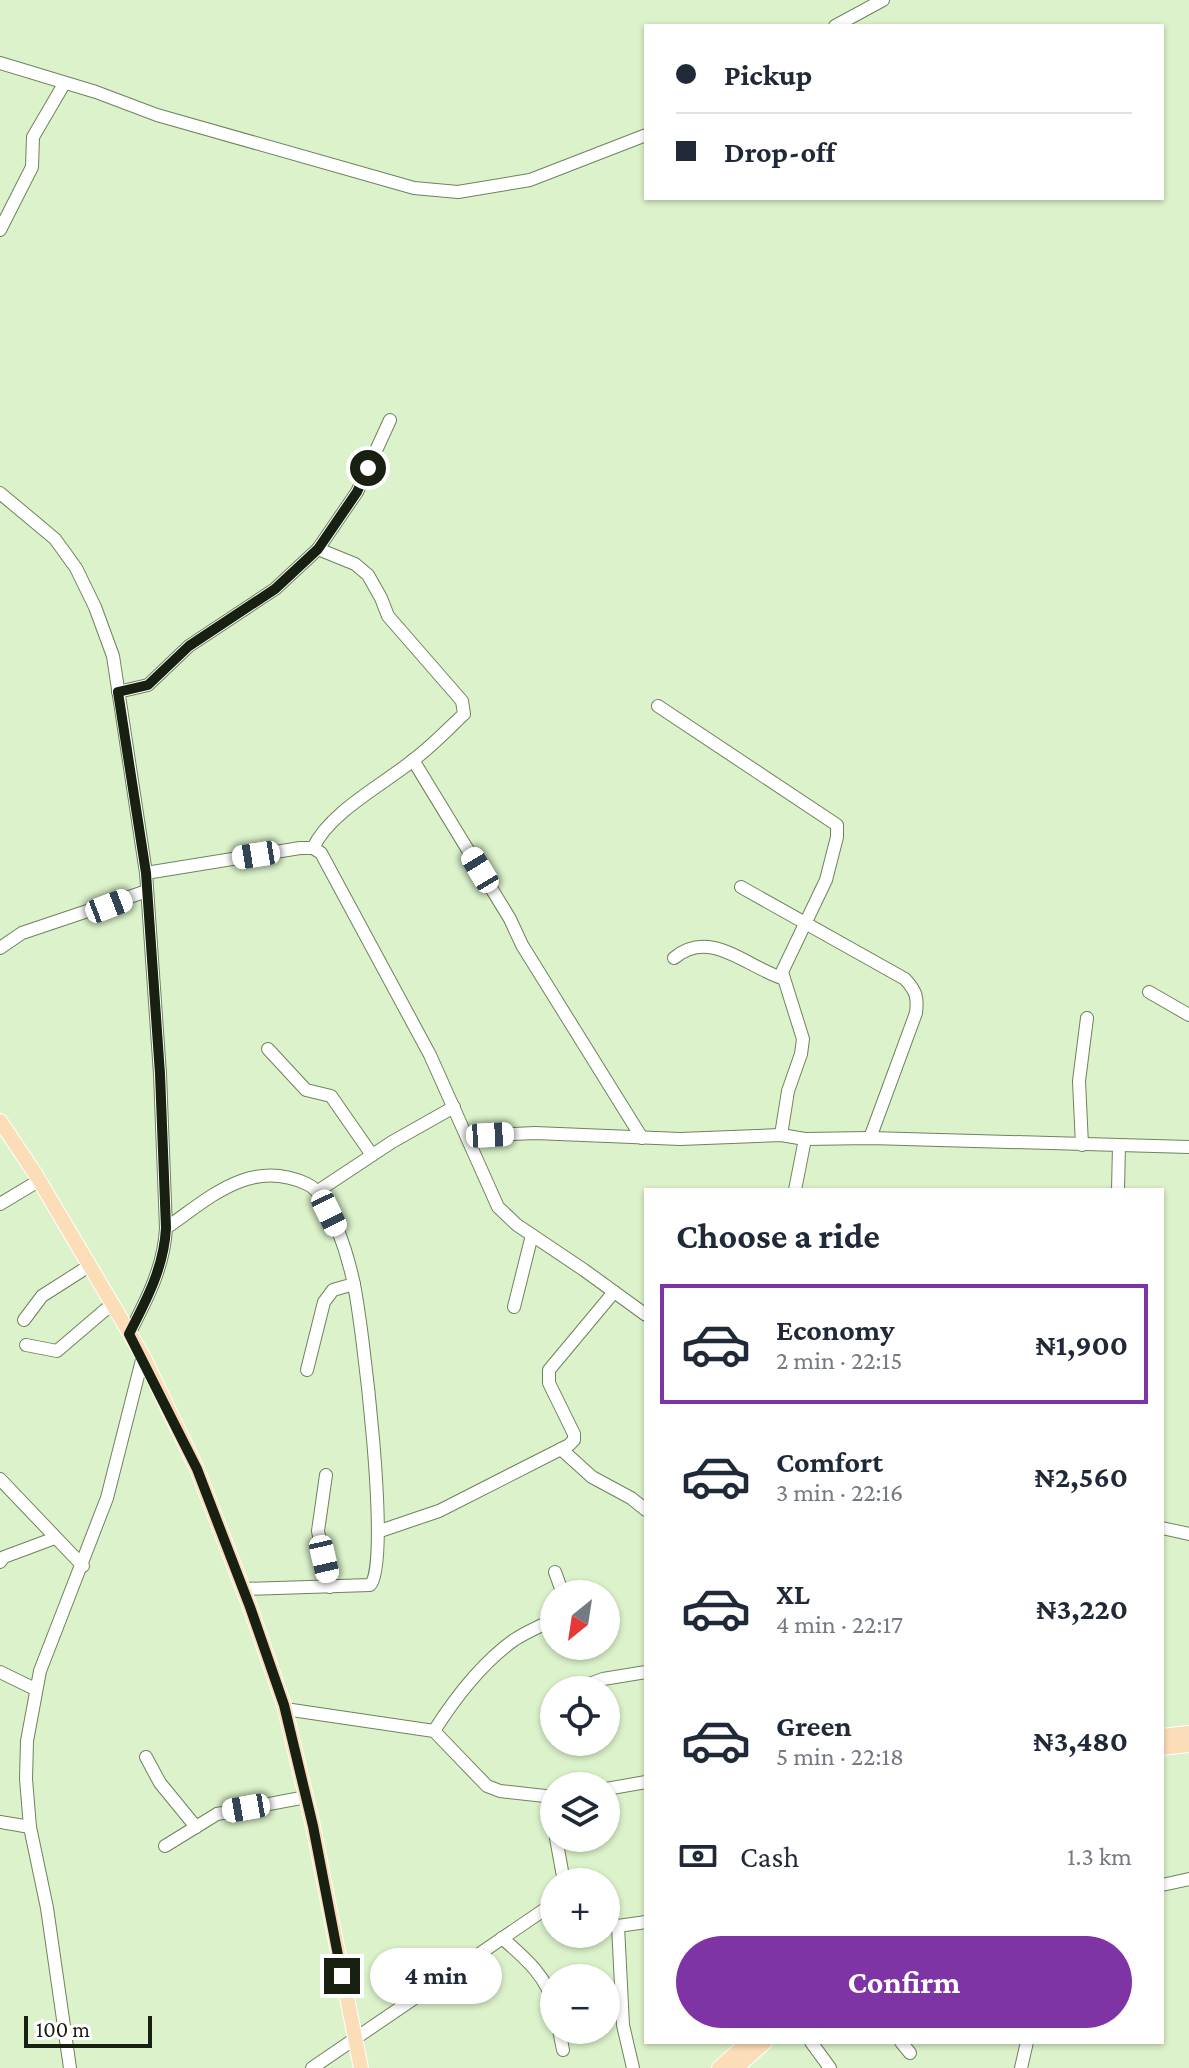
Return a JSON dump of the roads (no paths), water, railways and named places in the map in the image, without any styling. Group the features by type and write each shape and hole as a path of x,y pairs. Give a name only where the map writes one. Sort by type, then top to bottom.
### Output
{"main road":[{"path":"0,1121 40,1180 143,1356 197,1469 243,1589 285,1709 361,2068"},
{"path":"1164,1736 1189,1733"},
{"path":"1164,1748 1189,1745"},
{"path":"719,2068 746,2044"},
{"path":"736,2068 763,2044"}],"street":[{"path":"839,24 883,0"},
{"path":"0,63 96,92 157,115 414,188 458,192 530,180 556,173 644,136"},
{"path":"0,230 32,167 33,137 64,84"},
{"path":"118,692 148,685 189,646 275,589 318,549 357,492 390,420"},
{"path":"0,493 55,539 76,568 113,656 146,873 160,1074 166,1228 165,1251 156,1280 129,1334"},
{"path":"313,848 318,838 338,818 413,760 464,714 464,704 388,616 368,575 355,564 318,549"},
{"path":"658,706 837,825 826,880 782,978 792,999 803,1039 788,1091 781,1135"},
{"path":"413,760 510,919 522,945 642,1138"},
{"path":"146,873 313,848 321,853 430,1055 498,1207 532,1235 644,1314"},
{"path":"741,887 905,979 915,989 918,1000 916,1013 870,1138"},
{"path":"0,948 22,933 147,891"},
{"path":"674,958 687,948 707,945 782,978"},
{"path":"1149,992 1189,1015"},
{"path":"1082,1145 1079,1081 1087,1018"},
{"path":"268,1049 306,1090 331,1096 372,1155"},
{"path":"318,1191 454,1107"},
{"path":"467,1136 535,1133 680,1139 781,1135 805,1139 1189,1147"},
{"path":"795,1188 805,1139"},
{"path":"1118,1188 1119,1146"},
{"path":"166,1228 224,1189 260,1174 296,1180 318,1191 340,1235 354,1284 373,1421 375,1493 380,1531 374,1582 370,1585 243,1589"},
{"path":"0,1204 40,1180"},
{"path":"514,1307 532,1235"},
{"path":"24,1320 42,1296 89,1266"},
{"path":"307,1370 324,1302 333,1290 354,1284"},
{"path":"380,1531 439,1511 574,1440 574,1434 549,1383 549,1370 614,1292"},
{"path":"26,1345 57,1351 112,1304"},
{"path":"70,2068 47,1908 30,1827 27,1741 35,1689 107,1498 143,1356"},
{"path":"561,1449 592,1477 644,1508"},
{"path":"326,1475 318,1531 330,1587"},
{"path":"0,1479 83,1566"},
{"path":"1164,1528 1189,1534"},
{"path":"0,1562 4,1557 55,1538"},
{"path":"555,1572 558,1580"},
{"path":"434,1731 450,1707 489,1662 515,1640 540,1627"},
{"path":"0,1672 35,1689"},
{"path":"620,1676 644,1672"},
{"path":"285,1709 434,1731 487,1786 500,1791 540,1795"},
{"path":"146,1757 160,1783 196,1827"},
{"path":"620,1787 644,1782"},
{"path":"165,1846 217,1814 306,1797"},
{"path":"0,1822 30,1827"},
{"path":"1164,1884 1189,1879"},
{"path":"312,2068 540,1912"},
{"path":"620,1923 644,1922"},
{"path":"502,1938 540,1976"},
{"path":"615,1948 623,2025 633,2068"},
{"path":"562,2044 563,2050"},
{"path":"812,2044 830,2068"},
{"path":"903,2044 910,2053"},
{"path":"1021,2068 1027,2044"}]}
